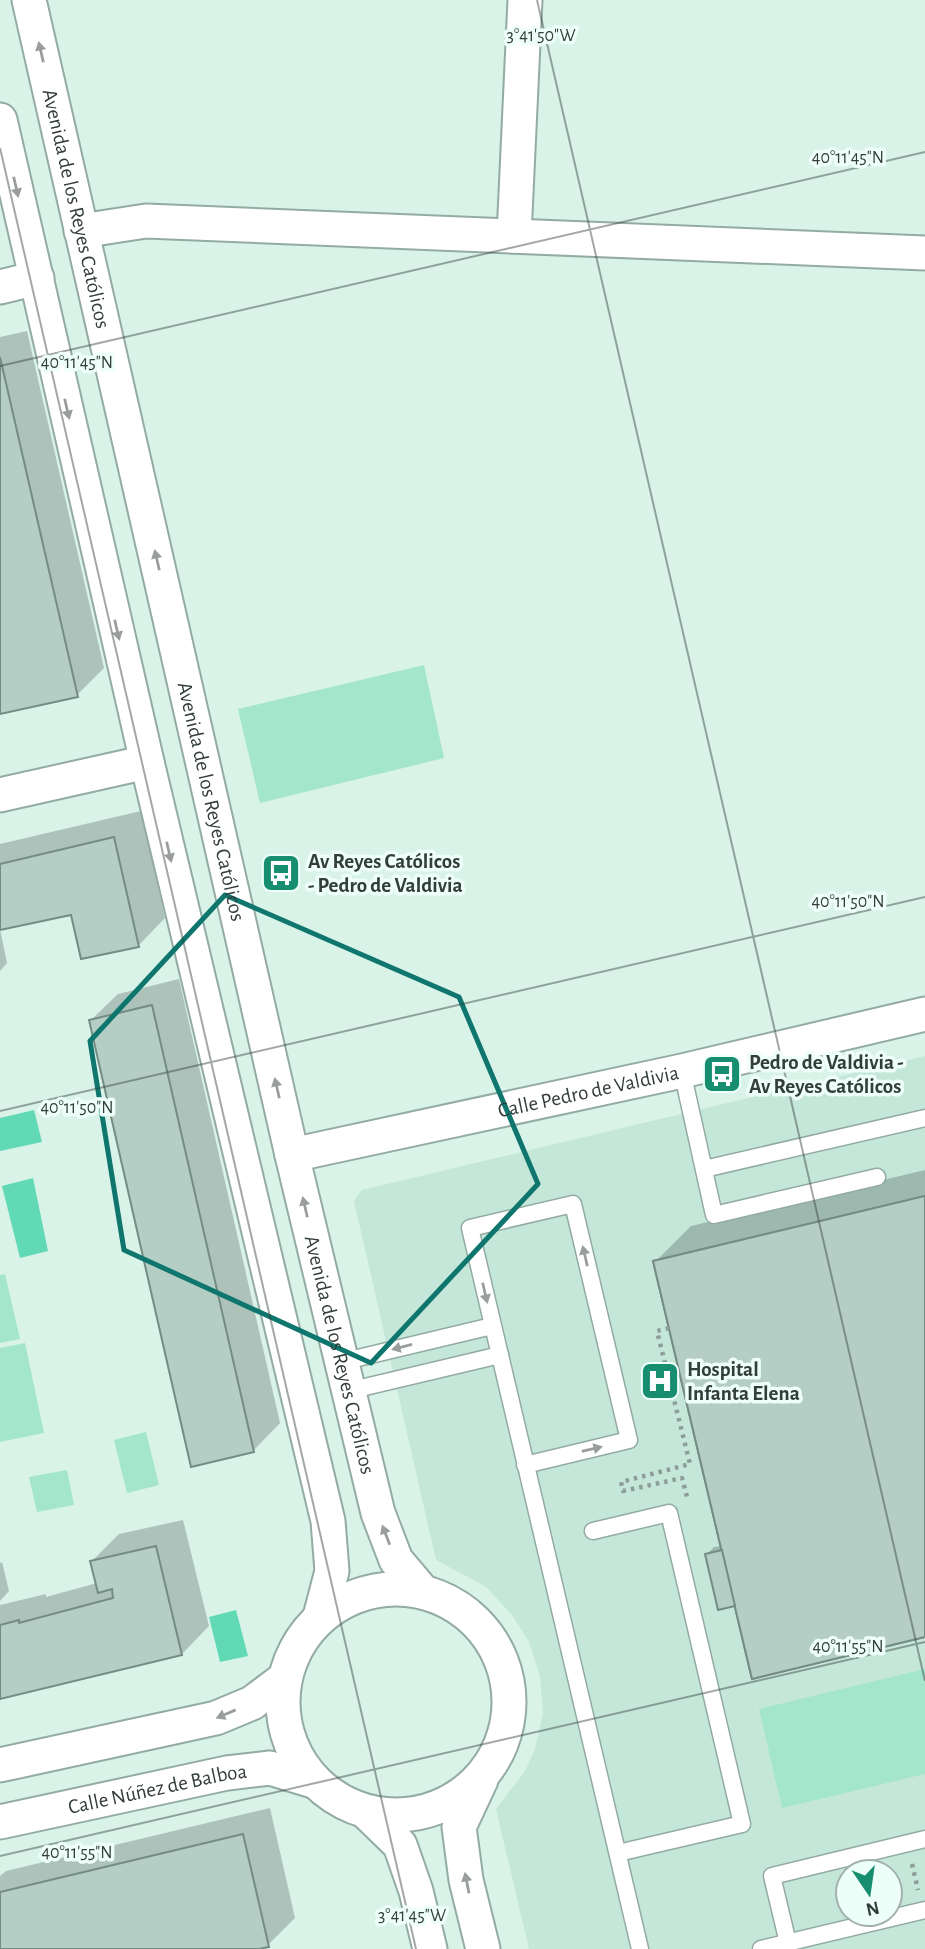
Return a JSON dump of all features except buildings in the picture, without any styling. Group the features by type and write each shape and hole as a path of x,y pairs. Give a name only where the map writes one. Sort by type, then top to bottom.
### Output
{"street":[{"name":"Avenida de los Reyes Católicos","path":"29,0 292,1155 378,1513 396,1560 423,1592"},
{"path":"514,236 524,0"},
{"path":"0,120 147,762 328,1521 332,1571 320,1617"},
{"path":"81,231 146,220 925,253"},
{"path":"0,287 37,278"},
{"path":"0,795 147,762"},
{"name":"Calle Pedro de Valdivia","path":"292,1155 682,1071 925,1014"},
{"path":"483,1949 466,1880 459,1827 503,1740 510,1703 504,1666 486,1632 458,1606 423,1592 386,1589 351,1598 320,1617 297,1645 284,1679 283,1716 293,1751 313,1781 338,1800 366,1812 398,1815 431,1810 460,1796 484,1774"},
{"path":"0,1765 216,1718 252,1703 284,1679"},
{"name":"Calle Núñez de Balboa","path":"0,1822 227,1773 270,1768 313,1781"},
{"path":"366,1812 400,1845 416,1891 430,1949"}],"lane":[{"path":"682,1071 715,1215 877,1177"},
{"path":"704,1169 925,1118"},
{"path":"526,1465 629,1440 573,1204 470,1228 640,1949"},
{"path":"345,1376 492,1326"},
{"path":"345,1376 500,1355"},
{"path":"593,1531 669,1513 742,1824 618,1853"},
{"path":"788,1943 772,1876 925,1839"},
{"path":"761,1949 924,1910"}],"path":[{"path":"630,1479 690,1464 657,1331 669,1328"},
{"path":"907,1843 924,1910"}],"highlighted area":[{"path":"225,895 459,997 538,1184 371,1363 124,1250 90,1041"}],"shaded area":[{"path":"424,665 444,758 260,803 238,709"},
{"name":"Hospital Infanta Elena","path":"925,1056 925,1949 529,1949 496,1809 525,1771 535,1749 543,1714 540,1676 529,1642 512,1615 486,1587 436,1560 354,1201 362,1190"},
{"path":"34,1110 42,1142 0,1151 0,1118"},
{"path":"33,1178 48,1251 20,1258 2,1186"},
{"path":"5,1274 20,1339 0,1343 0,1275"},
{"path":"25,1343 44,1433 0,1442 0,1348"},
{"path":"146,1432 159,1485 127,1493 114,1440"},
{"path":"67,1470 74,1505 37,1512 29,1477"},
{"path":"236,1610 248,1656 220,1662 209,1617"},
{"path":"925,1669 925,1774 782,1808 759,1709"}],"place":[{"name":"Av Reyes Católicos - Pedro de Valdivia","path":"281,873"},
{"name":"Pedro de Valdivia - Av Reyes Católicos","path":"722,1074"},
{"name":"Hospital Infanta Elena","path":"660,1381"}]}
